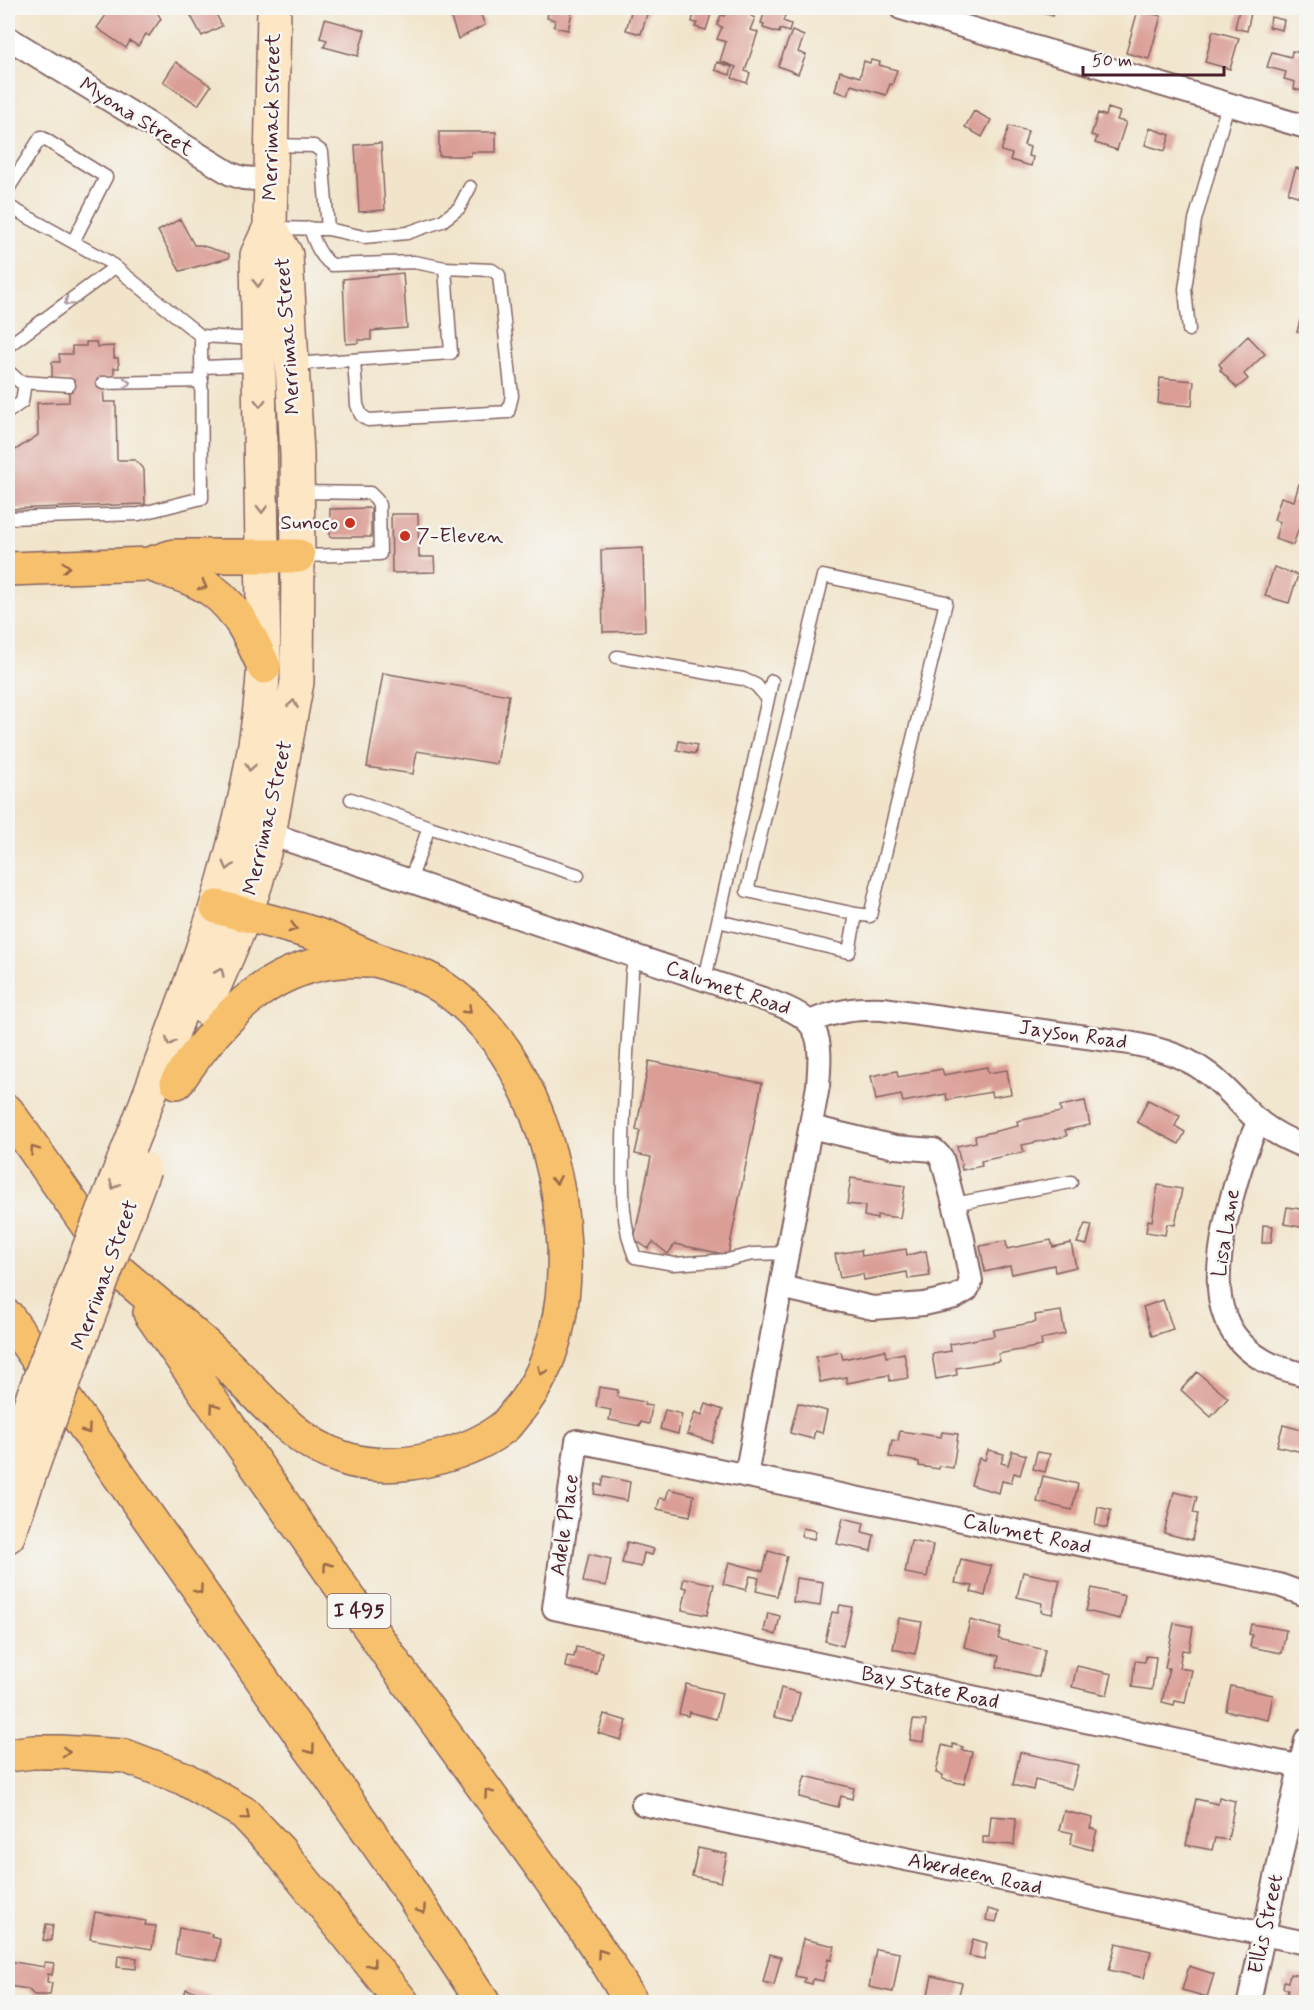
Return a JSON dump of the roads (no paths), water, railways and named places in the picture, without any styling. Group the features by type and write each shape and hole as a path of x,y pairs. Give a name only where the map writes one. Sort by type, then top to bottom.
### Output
{"highway":[{"path":"8,569 149,564 174,556 298,556"},
{"path":"149,564 195,581 213,591 228,604 249,634 264,668"},
{"path":"121,1273 225,1363 295,1432 339,1457 371,1465 399,1465 459,1452 505,1426 530,1395 544,1369 558,1325 565,1255 554,1164 541,1122 520,1076 495,1038 442,986 408,969 383,962 318,935 231,911"},
{"path":"177,1082 203,1045 228,1018 253,994 282,976 309,966 332,961 383,962"},
{"name":"I 495","path":"8,1112 409,1684 560,1893 631,2002"},
{"path":"8,1317 395,1869 483,2002"},
{"path":"8,1755 60,1752 125,1756 183,1778 244,1813 279,1850 402,2002"}],"main road":[{"name":"Merrimack Street","path":"270,228 274,8"},
{"name":"Merrimac Street","path":"145,1137 196,972 231,911 256,883 269,834 297,682 297,492 257,255 270,228"},
{"name":"Merrimac Street","path":"8,1536 20,1453 81,1267 145,1137 177,1082 211,991 231,911 238,824 261,702 264,668 263,556 275,352"}],"street":[{"path":"901,8 1306,128"},
{"name":"Myona Street","path":"8,38 231,174 243,178 270,180"},
{"name":"Calumet Road","path":"238,824 787,1007 810,1022 818,1036 820,1053 818,1086 746,1476"},
{"name":"Jayson Road","path":"810,1022 845,1010 876,1009 1144,1046 1173,1054 1199,1066 1214,1077 1259,1121 1306,1147"},
{"name":"Lisa Lane","path":"1259,1121 1238,1170 1230,1204 1218,1268 1220,1299 1229,1325 1253,1353 1276,1366 1306,1375"},
{"path":"781,1287 873,1308 924,1304 955,1297 967,1290 971,1281 962,1234 942,1158 934,1150 895,1148 811,1128"},
{"name":"Calumet Road","path":"577,1441 1279,1585 1306,1595"},
{"name":"Adele Place","path":"554,1608 577,1441"},
{"name":"Bay State Road","path":"554,1608 1304,1767"},
{"name":"Ellis Street","path":"1249,2002 1304,1767 1306,1740"},
{"name":"Aberdeen Road","path":"643,1804 1306,1943"}],"lane":[{"path":"1189,330 1185,289 1195,220 1228,104"},
{"path":"8,189 41,138 106,177 73,242"},
{"path":"270,145 314,146 322,152 328,229"},
{"path":"270,228 328,229 364,237 407,233 442,221 459,208 470,187"},
{"path":"8,206 115,267 201,336 245,340 275,352 354,360 451,353 445,268"},
{"path":"310,228 315,244 332,265 414,262 445,268 492,270 499,275 512,396 508,412 368,420 361,415 357,405 354,360"},
{"path":"8,346 115,267"},
{"path":"8,518 139,514 202,498 201,336"},
{"path":"202,367 275,352"},
{"path":"8,371 20,382 69,385"},
{"path":"103,383 202,381"},
{"path":"8,412 22,402 25,382"},
{"path":"297,492 370,493 379,505 380,534 380,554 298,556"},
{"path":"823,576 946,602 870,916 856,914 747,891 823,576"},
{"path":"616,657 743,679 756,685 768,699"},
{"path":"705,979 772,681"},
{"path":"351,799 578,875"},
{"path":"410,881 429,827"},
{"path":"718,921 849,952 856,914"},
{"path":"636,956 632,972 630,1006 622,1203 627,1239 635,1257 674,1264 727,1260 753,1254 788,1254"},
{"path":"954,1204 1071,1182"}],"place":[{"name":"Sunoco","path":"350,523"},
{"name":"7-Eleven","path":"405,536"}]}
